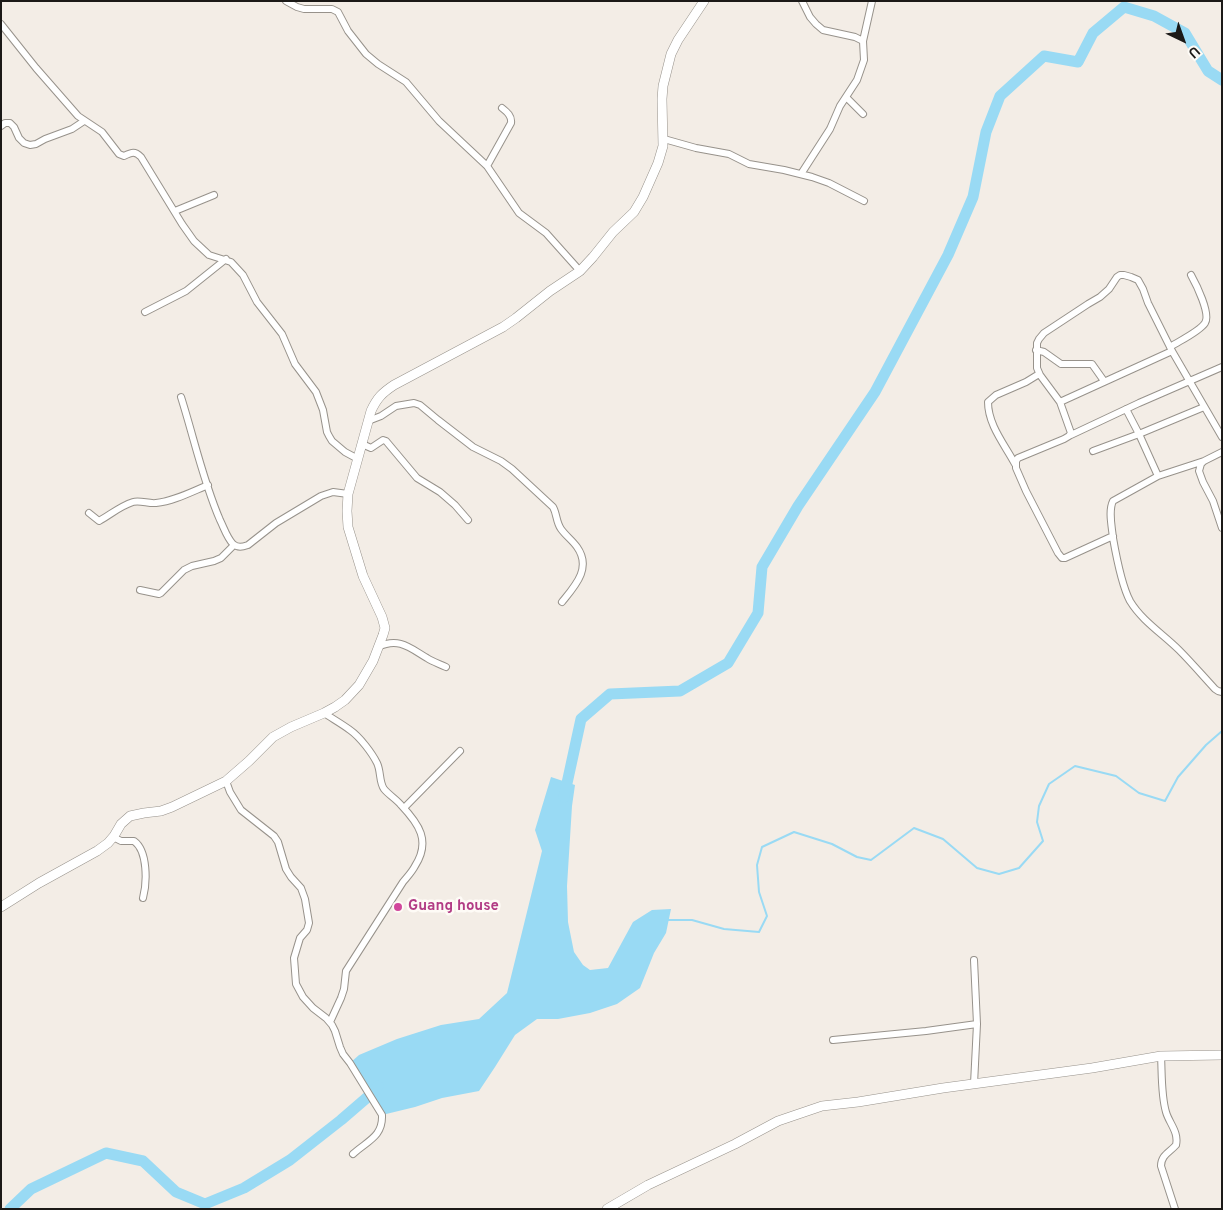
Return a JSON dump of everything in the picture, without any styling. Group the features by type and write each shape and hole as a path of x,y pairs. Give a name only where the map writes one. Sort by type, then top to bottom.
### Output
{"street":[{"path":"286,1 304,9 332,9 337,11 352,36 366,54 406,82 438,121 487,166 519,213 546,233 580,271"},
{"path":"1,907 39,883 92,855 108,843 121,824 130,816 161,811 172,807 226,780 249,761 273,737 324,713 345,700 359,685 378,647 383,634 384,622 363,576 348,527 346,511 348,494 374,403 385,391 503,327 580,271 638,206 662,154 664,140 662,93 667,65 678,40 704,1"},
{"path":"802,1 810,17 823,30 855,37 863,41"},
{"path":"801,174 830,129 840,106 863,67 863,41 872,1"},
{"path":"1,24 78,116 102,132 121,155 124,156 132,152 137,153 141,157 194,241 209,255 226,259 235,265 257,302 282,334 296,364 316,392 323,410 327,432 332,441 345,452 358,459"},
{"path":"846,97 862,114"},
{"path":"487,166 511,123 512,119 502,108"},
{"path":"1,126 5,123 10,123 19,138 24,143 30,145 72,129 84,121"},
{"path":"664,140 729,154 749,164 801,174 828,183 864,201"},
{"path":"175,211 214,195"},
{"path":"145,312 186,291 226,259"},
{"path":"1071,434 1060,402 1039,374 1036,350 1039,339 1044,333 1100,297 1109,289 1117,277 1124,275 1138,280 1143,288 1148,303 1171,349 1222,436"},
{"path":"1060,402 1171,349 1199,329 1206,321 1207,316 1191,275"},
{"path":"1036,350 1044,352 1060,364 1092,364 1104,381"},
{"path":"1015,464 1016,460 1022,456 1053,444 1071,434 1222,367"},
{"path":"1039,374 996,395 988,402 992,421 1015,464 1026,491 1062,558 1113,536"},
{"path":"181,397 213,503 234,545 242,547 248,545 276,523 326,494 336,492 348,494"},
{"path":"368,421 381,416 396,406 414,403 420,405 472,447 501,461 529,484 553,507 559,526 581,553 582,572 578,582 562,602"},
{"path":"1093,451 1204,407"},
{"path":"1126,409 1158,476"},
{"path":"362,444 371,448 383,440 386,442 417,478 440,492 468,520"},
{"path":"1222,452 1204,461 1158,476 1118,497 1111,506 1115,549 1130,600 1138,612 1178,649 1218,692 1222,692"},
{"path":"1204,461 1199,471 1213,501 1222,528"},
{"path":"89,513 99,521 133,502 164,502 208,485"},
{"path":"140,590 161,593 184,570 221,558 234,545"},
{"path":"378,647 391,643 403,644 446,667"},
{"path":"324,713 350,729 376,760 383,787 419,826 423,843 419,860 347,970 344,989 330,1022"},
{"path":"404,808 460,751"},
{"path":"226,780 230,792 241,810 274,836 278,842 286,869 303,892 309,923 300,938 294,958 296,984 303,997 330,1022 340,1047 382,1115 380,1131 353,1154"},
{"path":"113,837 121,842 134,841 142,851 146,888 143,898"},
{"path":"974,960 977,1024 974,1084"},
{"path":"832,1040 977,1024"},
{"path":"607,1209 648,1185 790,1116 828,1105 1067,1072 1161,1056 1222,1055"},
{"path":"1161,1056 1165,1110 1177,1137 1176,1145 1164,1156 1161,1163 1175,1209"}],"water":[{"path":"551,777 575,785 567,886 568,922 574,952 583,965 590,970 608,968 633,922 652,910 671,909 666,933 654,953 640,988 617,1004 590,1013 558,1019 537,1019 515,1035 479,1091 442,1098 382,1115 350,1063 359,1055 397,1039 441,1025 479,1019 507,993 542,851 535,830"}],"waterway":[{"path":"564,797 581,719 610,694 680,691 728,663 758,613 762,567 798,506 875,392 948,255 973,197 986,132 1000,96 1044,56 1078,62 1093,33 1124,7 1154,16 1185,33 1208,71 1222,80"},
{"path":"667,920 692,920 724,929 759,932 767,916 759,892 757,865 762,847 794,832 832,844 857,857 871,860 914,828 943,839 977,868 999,874 1019,868 1043,841 1037,822 1039,806 1049,784 1075,766 1116,776 1139,793 1165,801 1178,777 1206,745 1222,731"},
{"path":"10,1209 31,1189 106,1153 143,1161 176,1192 205,1204 244,1188 290,1160 341,1120 378,1086"}],"place":[{"name":"Guang house","path":"398,907"}]}
